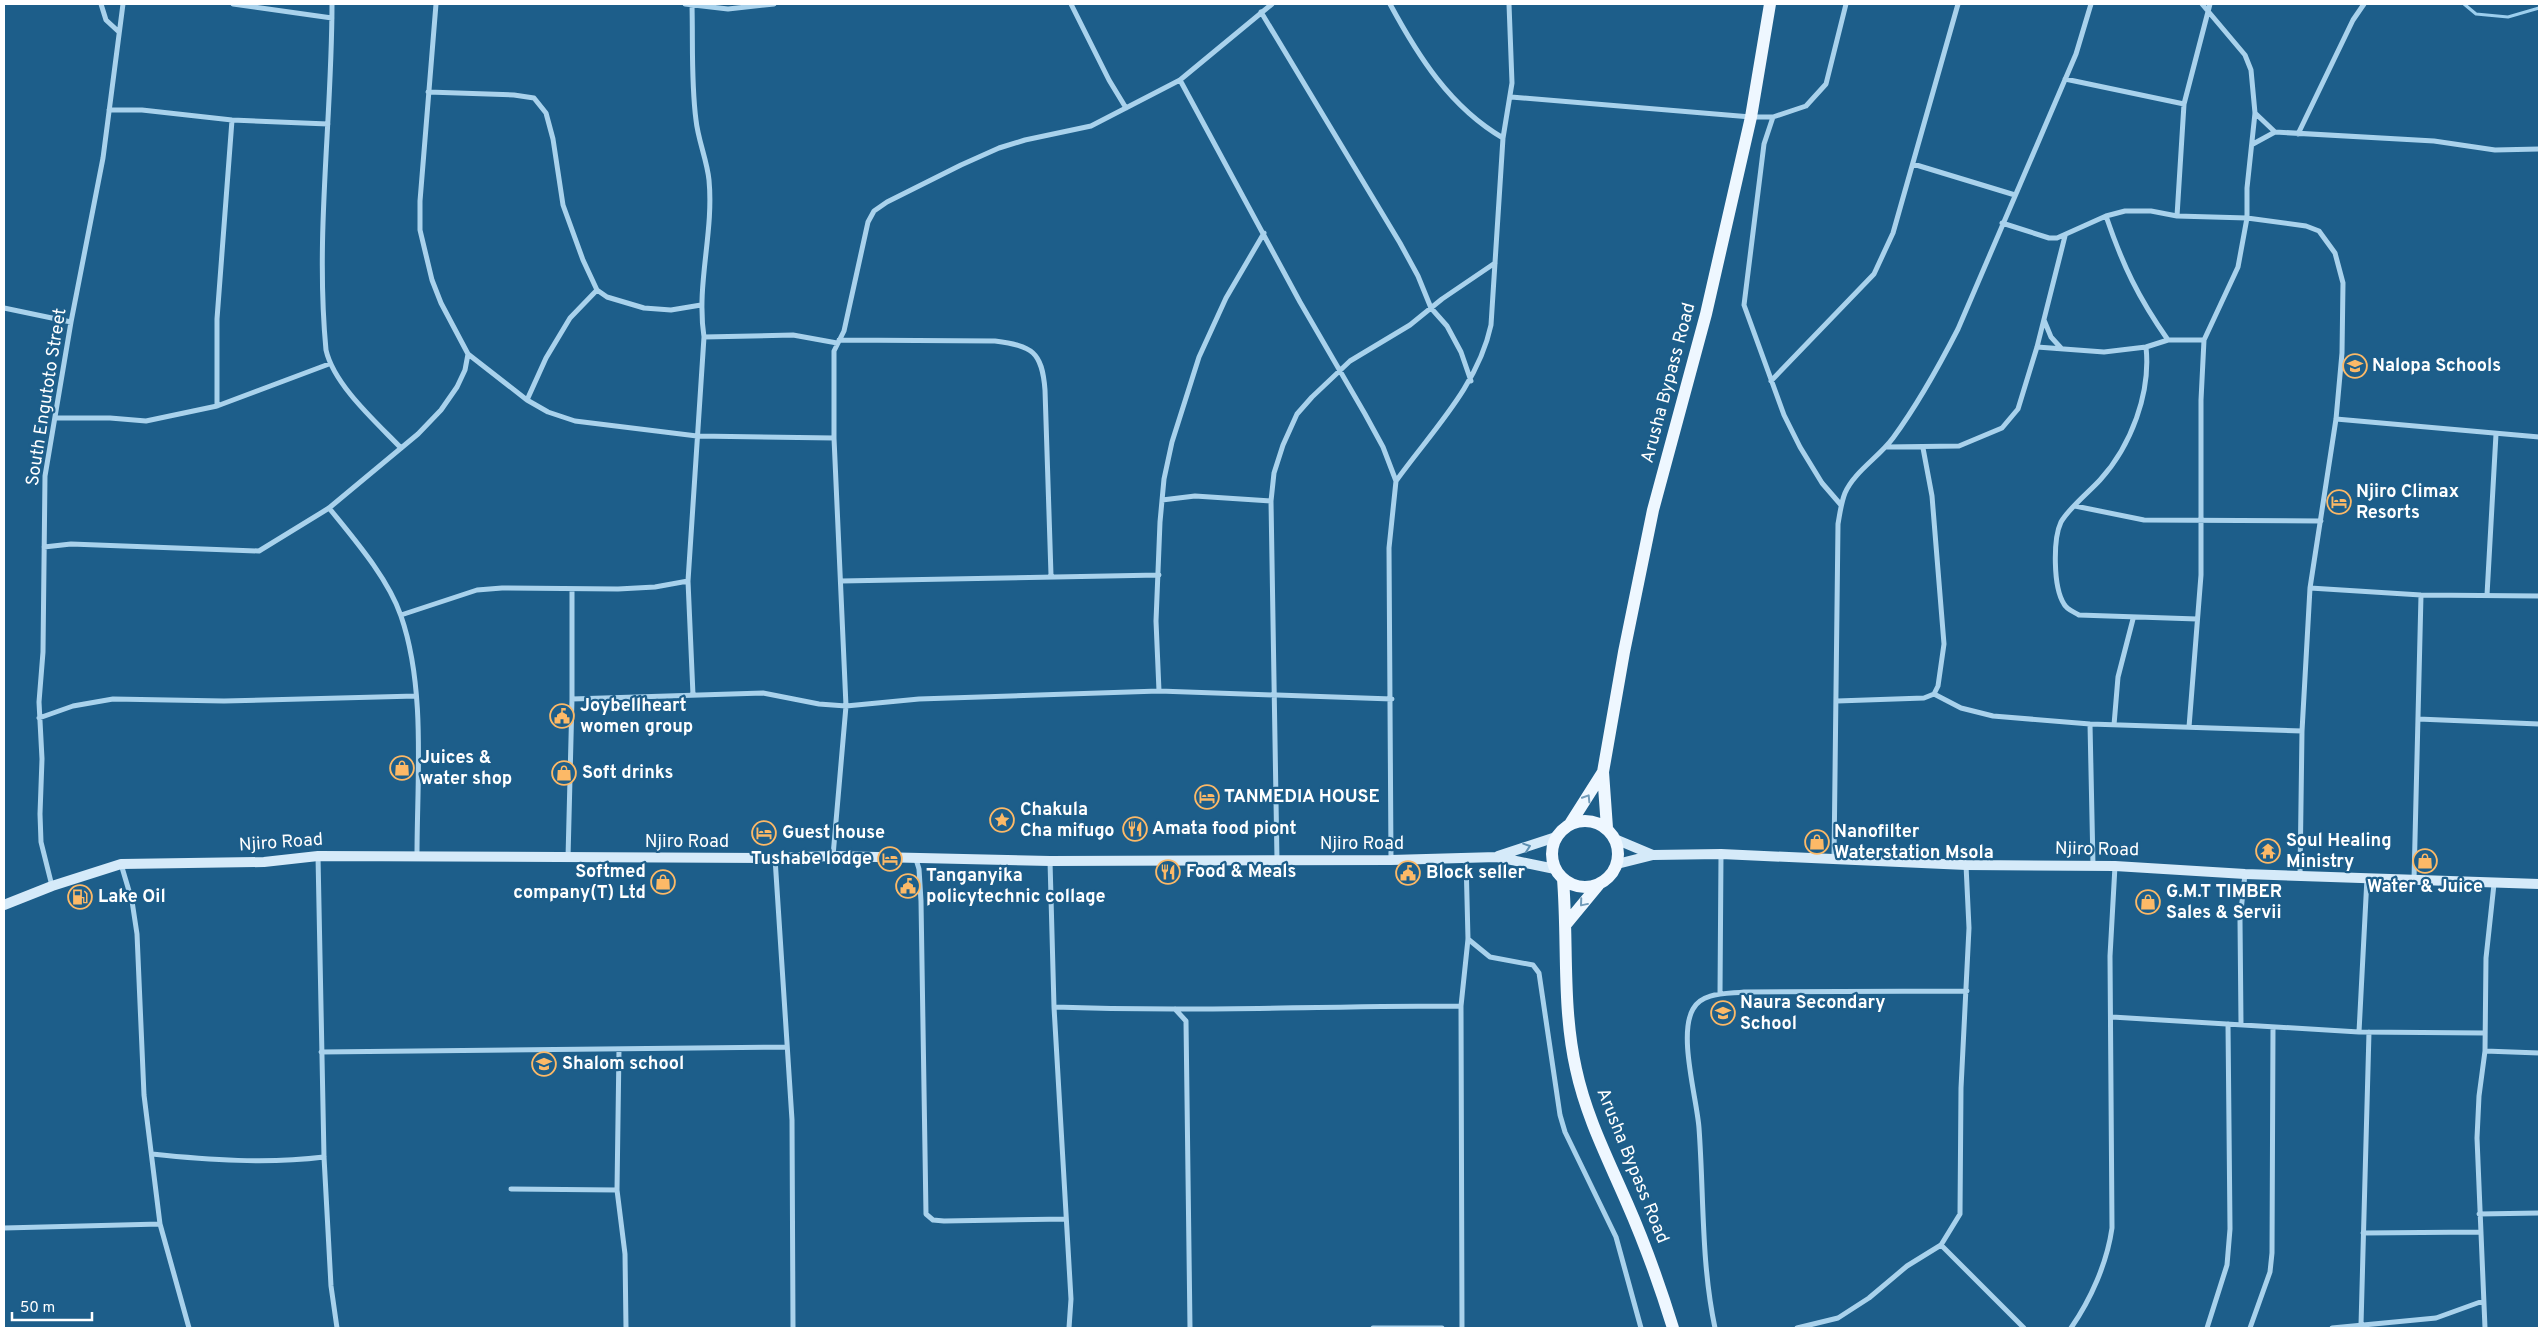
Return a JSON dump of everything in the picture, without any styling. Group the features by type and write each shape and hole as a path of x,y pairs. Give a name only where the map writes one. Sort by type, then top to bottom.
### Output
{"main road":[{"name":"Arusha Bypass Road","path":"1617,864 1618,847 1611,833 1603,772 1624,652 1653,510 1706,314 1750,118 1770,4"},
{"name":"Arusha Bypass Road","path":"1556,837 1570,824 1603,772"},
{"path":"1570,824 1589,820 1611,833"},
{"path":"1556,837 1552,847 1555,869 1563,879 1581,887 1600,884"},
{"path":"1566,923 1607,878 1617,864"},
{"name":"Arusha Bypass Road","path":"1563,879 1566,923 1568,1026 1576,1070 1599,1141 1659,1281 1674,1328"}],"street":[{"path":"101,4 106,20 119,32"},
{"name":"South Engutoto Street","path":"52,886 40,832 42,759 39,718 43,652 45,476 71,322 92,218 123,4"},
{"path":"233,4 332,18"},
{"path":"332,4 333,50 321,263 322,313 329,364 366,411 401,448"},
{"path":"436,4 420,201 420,230 424,253 440,303 468,354 527,400 548,412 575,420 697,436 834,438"},
{"path":"685,4 728,9 774,4"},
{"path":"1071,4 1109,80 1126,108"},
{"path":"833,856 841,788 846,706 834,438 834,362 838,341 844,331 868,222 874,211 887,202 999,148 1091,126 1180,80 1272,4"},
{"path":"1390,4 1412,45 1458,105 1503,138"},
{"path":"1396,481 1471,381 1486,345 1491,324 1503,138 1511,97 1509,4"},
{"path":"1511,97 1750,118 1773,117 1806,106 1826,84 1846,4"},
{"path":"1771,381 1874,274 1893,233 1958,4"},
{"path":"1834,859 1838,524 1841,504 1845,492 1854,479 1886,447 1941,363 1984,272 2002,223 2065,78 2091,4"},
{"path":"2189,727 2202,520 2201,400 2204,340 2238,267 2247,218 2247,188 2255,113 2251,70 2245,55 2209,7 2202,4"},
{"path":"2298,134 2353,20 2364,4"},
{"path":"692,5 696,122 709,180 709,204 701,305 704,336 688,581 693,695"},
{"path":"2177,216 2184,104 2209,7"},
{"path":"1261,12 1400,243 1418,276 1431,308 1446,326 1461,352 1471,381"},
{"path":"2065,78 2184,104"},
{"path":"1180,80 1382,448 1396,481 1389,548 1392,699 1391,860"},
{"path":"428,92 514,95 534,98 546,113 553,139 564,205 583,260 597,290 607,297 644,308 671,310 701,305"},
{"path":"109,110 142,110 232,120 328,124"},
{"path":"2255,113 2275,132"},
{"path":"1773,117 1764,144 1744,305 1771,381 1800,447 1822,482 1841,504"},
{"path":"217,406 217,319 232,120"},
{"path":"2253,144 2275,132 2434,141 2495,150 2539,149"},
{"path":"1913,164 2015,195"},
{"path":"2002,223 2049,238 2065,236 2106,216 2125,211 2151,211 2177,216 2247,218 2306,226 2318,232 2335,253 2343,283 2342,353 2336,419 2310,588 2302,731 2300,876"},
{"path":"2106,216 2122,263 2143,305 2168,340"},
{"path":"1159,691 1156,621 1162,500 1164,479 1172,442 1200,357 1230,291 1264,233"},
{"path":"1886,447 1959,446 2002,428 2018,408 2038,347 2065,236"},
{"path":"1277,860 1273,728 1275,694 1271,501 1274,473 1283,445 1297,414 1339,369 1410,325 1495,263"},
{"path":"527,400 546,358 570,318 597,290"},
{"path":"4,308 71,322"},
{"path":"2044,319 2051,337 2061,348"},
{"path":"704,336 793,334 838,341 995,341 1020,345 1035,354 1042,364 1045,390 1051,575"},
{"path":"2038,347 2104,352 2146,347 2168,340 2204,340"},
{"path":"2146,347 2147,377 2127,442 2116,461 2062,520 2056,548 2058,590 2064,605 2079,615 2133,619 2197,620"},
{"path":"44,547 71,544 259,551 329,508 401,448 441,410 464,370 468,354"},
{"path":"55,418 110,418 139,421 217,406 329,364"},
{"path":"2336,419 2539,437"},
{"path":"2487,596 2496,434"},
{"path":"1837,701 1924,698 1934,694 1942,675 1944,644 1932,496 1922,448"},
{"path":"1162,500 1195,496 1271,501"},
{"path":"2076,506 2144,520 2321,521"},
{"path":"329,508 379,575 401,615 410,654 416,696 417,855"},
{"path":"841,581 906,581 1051,575 1159,575"},
{"path":"401,615 477,590 502,588 572,590 655,587 688,581"},
{"path":"2310,588 2421,595 2539,596"},
{"path":"568,858 572,699 572,590"},
{"path":"2414,880 2421,595"},
{"path":"2114,725 2118,677 2133,619"},
{"path":"572,699 763,693 846,706 910,700 1159,691 1392,699"},
{"path":"1934,694 1961,708 1993,716 2090,724 2302,731"},
{"path":"39,718 73,706 113,699 224,701 416,696"},
{"path":"2418,719 2539,724"},
{"path":"2090,724 2093,866"},
{"name":"Njiro Road","path":"1611,833 1653,854"},
{"name":"Njiro Road","path":"1497,857 1556,837"},
{"name":"Njiro Road","path":"1617,864 1653,854 1721,854 1966,865 2115,866 2245,874 2494,884 2539,884"},
{"path":"1720,994 1721,854"},
{"name":"Njiro Road","path":"4,905 52,886 121,864 264,862 318,856 417,855 568,858 915,856 1050,861 1391,860 1497,857 1555,869"},
{"path":"318,856 324,1157 331,1286 337,1328"},
{"path":"915,856 919,870 922,902 920,939 926,1214 933,1220 944,1221 1066,1219"},
{"path":"775,858 785,1048 792,1120 792,1328"},
{"path":"1462,1328 1461,1006 1468,938 1466,858"},
{"path":"1050,861 1054,1007 1070,1299 1069,1328"},
{"path":"121,864 132,902 137,934 144,1095 160,1224 188,1328"},
{"path":"1798,1328 1838,1318 1869,1298 1922,1255 1941,1246 1960,1214 1961,1088 1969,928 1966,865"},
{"path":"2071,1328 2086,1305 2096,1281 2110,1242 2112,1228 2112,1017 2110,956 2115,866"},
{"path":"2241,1024 2240,920 2245,874"},
{"path":"2360,1032 2368,878"},
{"path":"2485,1328 2477,1138 2479,1096 2485,1051 2486,958 2494,884"},
{"path":"1468,938 1490,957 1533,965 1539,973 1560,1115 1565,1132 1616,1237 1642,1328"},
{"path":"1715,1328 1708,1295 1703,1234 1699,1126 1691,1077 1688,1032 1691,1011 1698,1001 1720,994 1967,991"},
{"path":"1054,1007 1176,1009 1461,1006"},
{"path":"1176,1009 1186,1021 1190,1328"},
{"path":"2112,1017 2360,1032 2485,1033"},
{"path":"2207,1328 2227,1265 2230,1229 2228,1024"},
{"path":"2250,1328 2270,1272 2272,1253 2273,1027"},
{"path":"2361,1326 2369,1032"},
{"path":"321,1052 785,1048"},
{"path":"619,1050 617,1190 625,1254 626,1328"},
{"path":"2485,1051 2539,1053"},
{"path":"152,1154 290,1161 324,1157"},
{"path":"512,1189 617,1190"},
{"path":"2479,1214 2539,1214"},
{"path":"4,1228 160,1224"},
{"path":"2363,1233 2480,1232"},
{"path":"1941,1246 2024,1328"},
{"path":"2332,1328 2436,1318 2483,1301"},
{"path":"1373,1328 1442,1328"}],"waterway":[{"path":"2464,4 2476,14 2508,17 2539,8"}],"place":[{"name":"Nalopa Schools","path":"2355,366"},
{"name":"Njiro Climax Resorts","path":"2339,502"},
{"name":"Joybellheart women group","path":"562,716"},
{"name":"Juices & water shop","path":"402,768"},
{"name":"Soft drinks","path":"564,773"},
{"name":"TANMEDIA HOUSE","path":"1207,797"},
{"name":"Chakula Cha mifugo","path":"1002,820"},
{"name":"Amata food piont","path":"1135,829"},
{"name":"Guest house","path":"764,833"},
{"name":"Nanofilter Waterstation Msola","path":"1817,842"},
{"name":"Soul Healing Ministry","path":"2268,851"},
{"name":"Tushabe lodge","path":"890,859"},
{"name":"Water & Juice","path":"2425,861"},
{"name":"Food & Meals","path":"1168,872"},
{"name":"Block seller","path":"1408,873"},
{"name":"Softmed company(T) Ltd","path":"663,882"},
{"name":"Tanganyika policytechnic collage","path":"908,886"},
{"name":"Lake Oil","path":"80,897"},
{"name":"G.M.T TIMBER Sales & Servii","path":"2148,902"},
{"name":"Naura Secondary School","path":"1723,1013"},
{"name":"Shalom school","path":"544,1064"}]}
